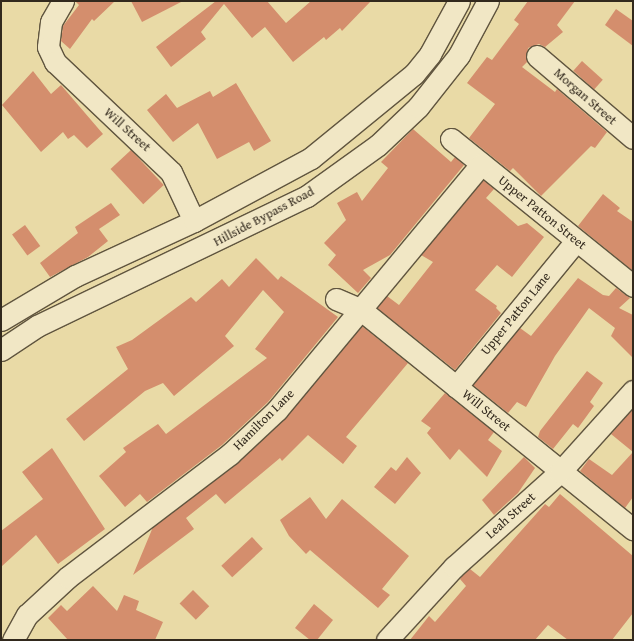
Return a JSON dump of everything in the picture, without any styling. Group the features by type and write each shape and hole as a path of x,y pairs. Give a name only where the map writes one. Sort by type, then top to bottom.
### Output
{"street":[{"name":"Will Street","path":"63,1 51,22 48,47 55,62 86,95 124,124 171,172 194,221"},
{"path":"1,320 75,276 194,221 310,158 414,74 430,54 459,1"},
{"name":"Hillside Bypass Road","path":"1,350 37,326 220,240 308,196 378,145 418,107 459,55 488,1"},
{"name":"Morgan Street","path":"537,56 633,138"},
{"name":"Upper Patton Street","path":"451,139 633,286"},
{"name":"Hamilton Lane","path":"13,640 27,615 68,577 230,454 277,410 481,164"},
{"name":"Upper Patton Lane","path":"456,387 576,241"},
{"name":"Will Street","path":"336,298 360,310 560,472 633,529"},
{"name":"Leah Street","path":"387,640 454,567 560,472 633,391"}],"building":[{"path":"75,1 115,1 94,21 92,19 70,49 61,41 63,26 79,5"},
{"path":"131,1 183,1 142,22"},
{"path":"216,1 267,1 286,23 311,1 371,1 342,31 340,28 326,40 324,37 293,62 265,27 252,38 224,4 201,32 206,39 171,67 156,47"},
{"path":"528,1 575,1 557,25 563,32 545,47 539,44 528,48 527,62 522,67 555,92 557,89 607,132 595,148 591,146 541,196 513,168 510,171 469,138 495,104 467,83 487,57 492,60 519,24 514,20"},
{"path":"616,9 633,21 633,46 605,25"},
{"path":"582,61 603,80 594,89 573,71"},
{"path":"33,71 51,94 61,85 103,134 87,148 74,135 68,139 63,132 41,152 2,105"},
{"path":"236,83 271,141 254,151 249,142 217,159 198,123 173,142 147,110 166,94 177,108 210,91 213,97"},
{"path":"413,129 451,162 455,157 464,165 390,255 363,270 371,278 358,293 328,265 336,255 324,243 346,220 337,203 357,192 362,201 388,168 381,162"},
{"path":"131,150 164,185 143,204 111,169"},
{"path":"483,180 494,189 486,198 518,226 527,223 544,237 512,277 497,265 475,290 497,306 496,308 501,313 455,370 377,308 387,296 399,305 433,262 421,255"},
{"path":"603,194 620,208 617,211 633,222 633,271 578,226"},
{"path":"111,203 120,215 99,229 108,241 88,257 50,277 40,263 78,233 75,227"},
{"path":"25,225 40,246 27,255 12,234"},
{"path":"256,258 278,280 281,276 338,317 268,402 222,445 147,502 140,494 125,507 99,476 126,452 123,448 158,424 166,434 267,358 255,349 284,312 263,290 225,336 234,346 174,396 163,383 145,391 84,441 66,419 128,369 116,347 132,340 191,297 196,302 222,279 229,287"},
{"path":"578,278 603,295 609,296 616,288 630,298 619,308 633,315 633,358 611,336 615,328 589,308 555,356 526,407 517,402 508,413 473,385 520,328 531,336"},
{"path":"362,326 408,363 346,437 357,446 343,464 308,435 282,461 280,458 225,504 216,494 186,518 194,529 133,575 153,527 237,464 285,419"},
{"path":"587,371 603,383 590,402 594,406 578,428 573,424 553,449 538,437 540,431"},
{"path":"445,393 494,432 488,440 502,451 487,477 459,449 450,460 427,433 431,428 421,421"},
{"path":"633,409 633,452 611,434"},
{"path":"52,448 105,529 58,564 36,535 1,567 1,531 43,499 22,472"},
{"path":"633,452 633,497 625,508 580,471 589,459 612,475"},
{"path":"407,457 421,473 395,504 374,487 391,467 396,471"},
{"path":"524,457 535,468 518,493 494,515 482,500"},
{"path":"560,494 633,556 633,613 612,640 568,640 548,625 535,640 410,640 429,616 435,622 466,586 460,579 462,576 470,569 480,577 545,504 549,507"},
{"path":"310,497 326,519 342,499 409,556 382,589 390,595 378,608 310,550 306,554 289,536 280,520"},
{"path":"252,537 263,549 232,577 221,566"},
{"path":"93,586 117,611 124,595 139,601 136,610 163,622 155,640 68,640 48,618 61,605 67,611"},
{"path":"193,590 209,606 196,620 180,603"},
{"path":"314,604 333,620 317,640 310,640 295,628"}]}
